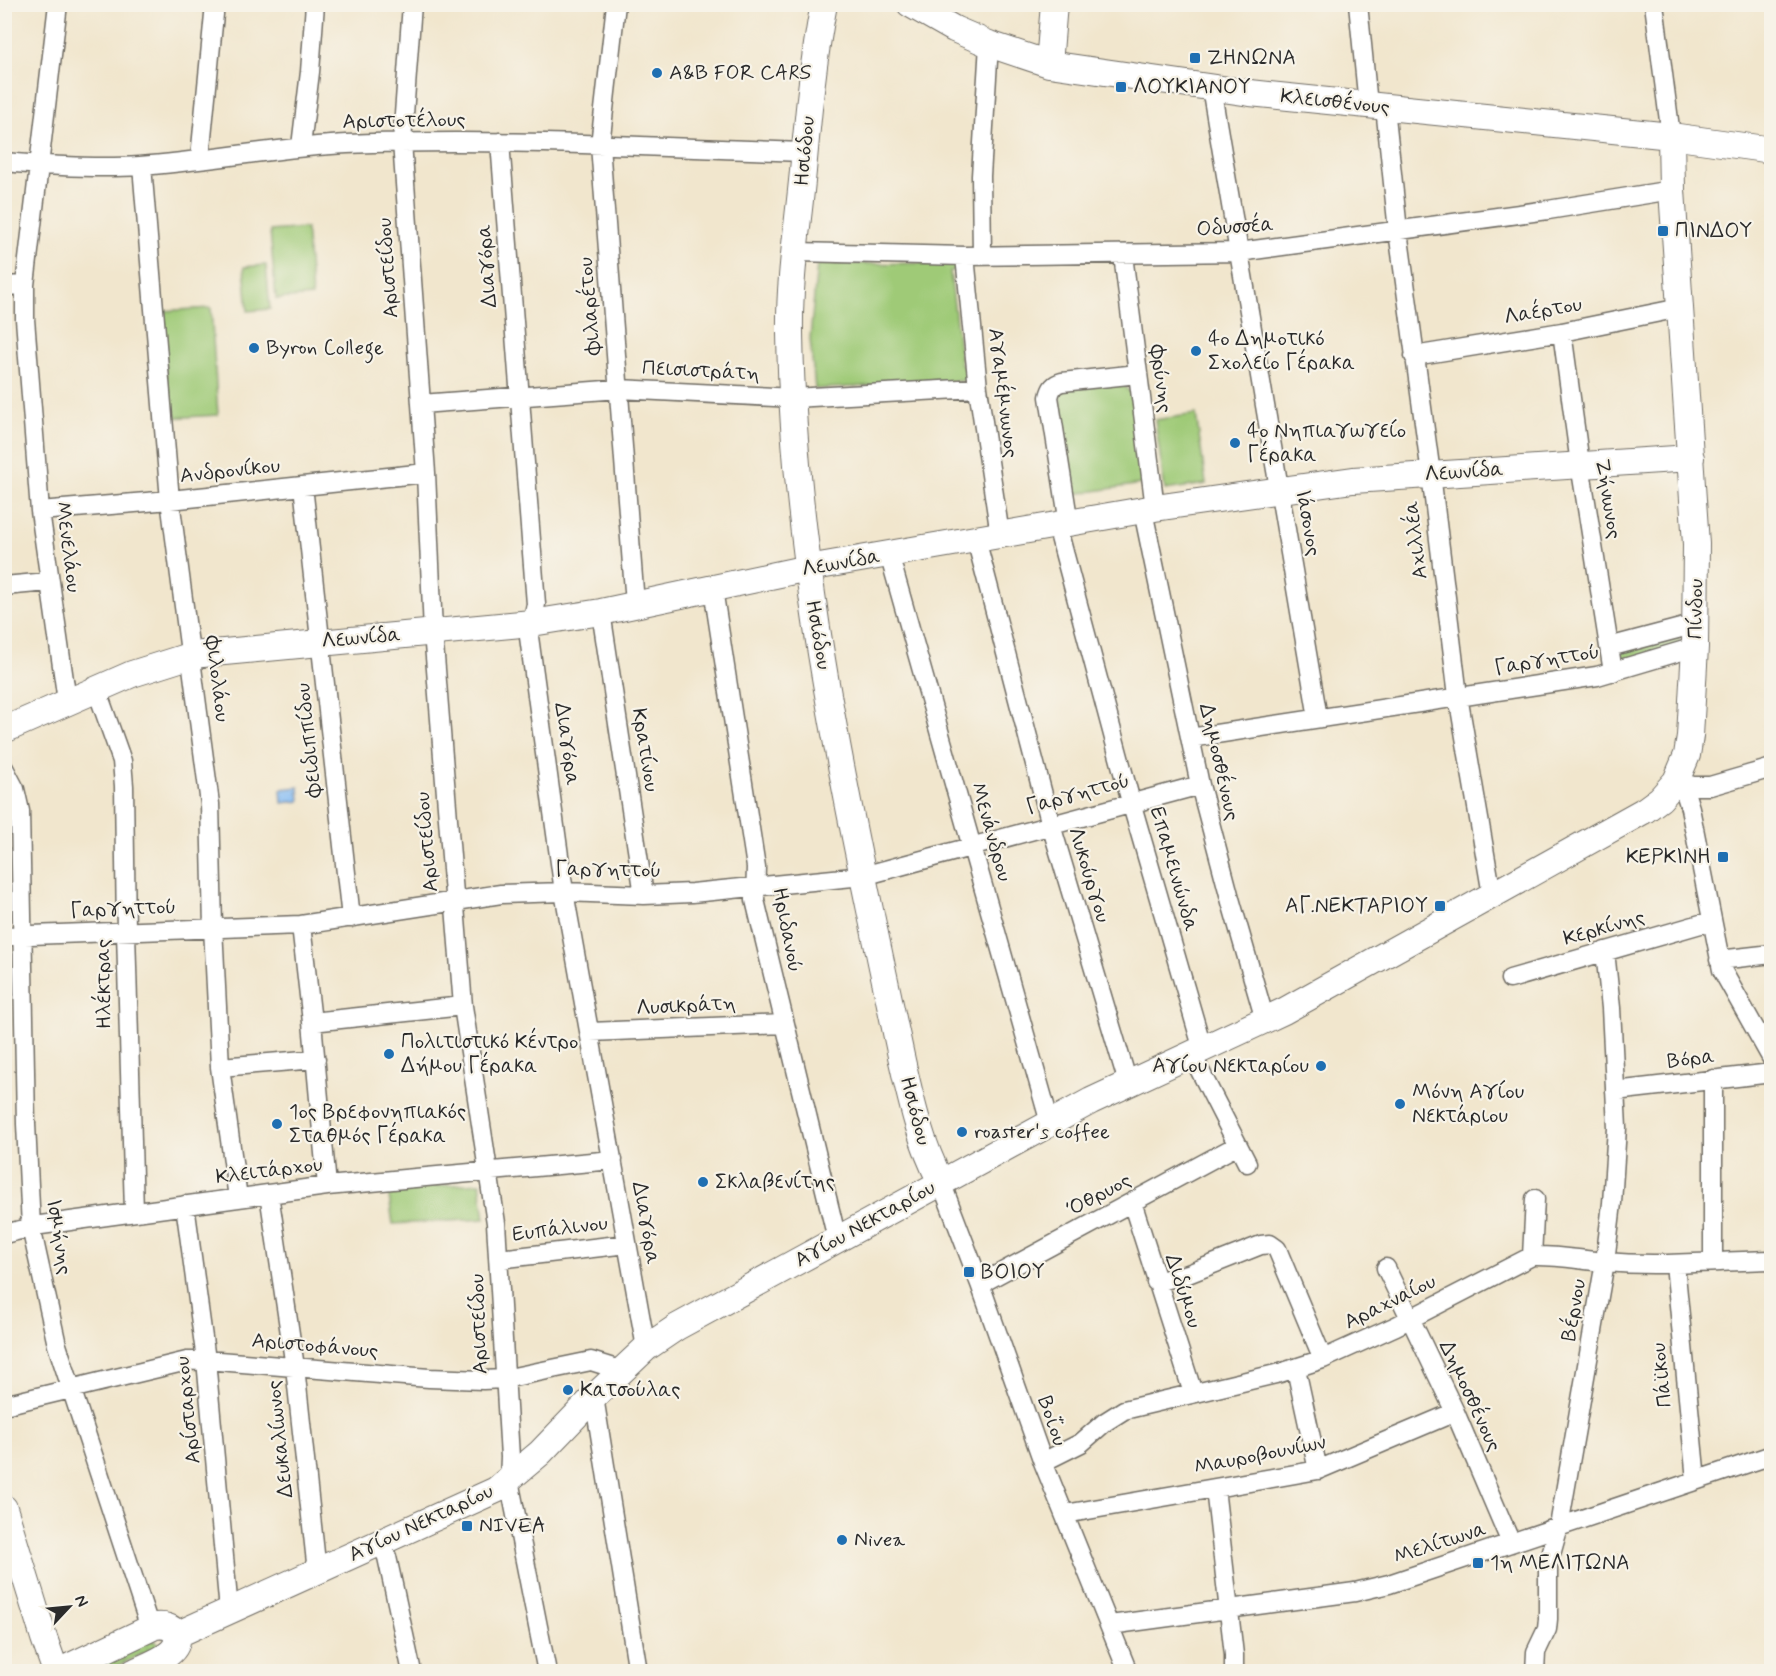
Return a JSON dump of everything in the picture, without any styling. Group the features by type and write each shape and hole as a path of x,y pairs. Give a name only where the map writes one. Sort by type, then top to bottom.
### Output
{"street":[{"name":"Μενελάου","path":"58,4 25,285 25,319 40,511 48,582 67,701"},
{"path":"200,159 214,4"},
{"path":"302,146 315,4"},
{"name":"Αριστείδου","path":"412,4 402,142 426,473 433,632 463,1006 489,1171 499,1259 510,1457 509,1480 547,1671"},
{"name":"Φιλαρέτου","path":"616,4 600,145 635,604"},
{"name":"Ησιόδου","path":"824,4 811,86 790,331 793,398 808,568 863,876 916,1119 928,1157 941,1182"},
{"path":"1049,64 1054,4"},
{"name":"Αχιλλέα","path":"1358,4 1398,231 1458,696 1491,895"},
{"path":"1654,4 1671,136"},
{"name":"Κλεισθένους","path":"912,5 954,29 989,44 1049,64 1211,87 1671,136 1772,150"},
{"name":"Αγαμέμνωνος","path":"988,537 978,388 973,256 981,176 989,44"},
{"name":"Ιάσονος","path":"1211,87 1318,718"},
{"name":"Πίνδου","path":"1671,136 1672,190 1696,544 1696,636 1690,736 1687,755 1676,781"},
{"name":"Αριστοτέλους","path":"4,162 91,168 142,166 302,146 402,142 500,142 805,152"},
{"name":"Διαγόρα","path":"500,142 536,604 529,637 564,892 646,1348"},
{"name":"Φιλολάου","path":"142,166 170,500 210,804 220,1067 238,1198"},
{"name":"Οδυσσέα","path":"796,252 973,256 1239,252 1548,210 1672,190"},
{"name":"Φρύνης","path":"1123,255 1138,374 1149,510"},
{"path":"4,286 25,285"},
{"name":"Λαέρτου","path":"1414,356 1562,332 1680,308"},
{"name":"Ζήνωνος","path":"1562,332 1613,672"},
{"name":"Επαμεινώνδα","path":"1138,374 1062,382 1050,392 1063,525 1131,802 1197,1052 1247,1162"},
{"name":"Πεισιστράτη","path":"421,404 620,389 793,398 978,388"},
{"name":"Λεωνίδα","path":"4,729 96,688 161,663 192,655 532,623 601,612 808,568 1149,510 1353,480 1691,458"},
{"name":"Ανδρονίκου","path":"40,511 426,473"},
{"name":"Φειδιππίδου","path":"303,486 351,918"},
{"name":"Δημοσθένους","path":"1149,510 1200,785 1265,1020"},
{"name":"Λυκούργου","path":"988,537 1051,825 1128,1083"},
{"name":"Μενάνδρου","path":"889,554 1050,1123"},
{"path":"4,586 48,582"},
{"name":"Ηριδανού","path":"713,589 756,867 755,900 837,1239"},
{"name":"Κρατίνου","path":"601,612 644,895"},
{"path":"1609,647 1696,636"},
{"name":"Γαργηττού","path":"1190,738 1613,672 1696,636"},
{"name":"Ηλέκτρας","path":"96,688 122,761 124,786 134,1212"},
{"name":"Ισμήνης","path":"4,768 15,789 20,811 13,935 31,1227 51,1325 150,1628"},
{"path":"1676,781 1693,786 1710,786 1772,768"},
{"path":"1676,781 1686,795 1690,808 1719,960 1727,983 1772,1059"},
{"name":"Αγίου Νεκταρίου","path":"134,1671 172,1654 229,1611 482,1497 509,1480 565,1429 594,1397 646,1348 677,1327 1050,1123 1128,1083 1265,1020 1645,810 1660,799 1676,781"},
{"name":"Γαργηττού","path":"13,935 301,925 501,894 693,893 863,876 1200,785"},
{"name":"Κερκίνης","path":"1510,979 1711,921"},
{"path":"301,925 327,1186"},
{"name":"Βέρνου","path":"1534,1671 1536,1652 1547,1629 1548,1565 1559,1526 1605,1262 1615,1167 1615,1091 1605,951"},
{"path":"1719,960 1772,954"},
{"path":"312,1022 463,1006"},
{"name":"Λυσικράτη","path":"590,1032 784,1024"},
{"path":"220,1067 316,1059"},
{"name":"Βόρα","path":"1615,1091 1772,1073"},
{"path":"1713,1079 1713,1262"},
{"name":"Όθρυος","path":"980,1284 1238,1145"},
{"name":"Κλειτάρχου","path":"4,1234 31,1227 327,1186 613,1160"},
{"name":"Βοΐου","path":"941,1182 1043,1462 1128,1671"},
{"name":"Δευκαλίωνος","path":"269,1194 295,1367 317,1572"},
{"path":"1532,1256 1535,1199"},
{"name":"Διδύμου","path":"1132,1202 1193,1393"},
{"name":"Αρίσταρχου","path":"185,1205 206,1360 229,1611"},
{"name":"Ευπάλινου","path":"499,1259 627,1244"},
{"path":"1156,1282 1188,1274 1261,1245 1270,1244 1277,1249 1323,1359"},
{"name":"Αραχναίου","path":"1043,1462 1081,1443 1105,1422 1124,1410 1296,1369 1323,1359 1532,1256 1548,1255 1605,1262 1674,1264 1772,1260"},
{"name":"Πάϊκου","path":"1674,1264 1696,1480"},
{"name":"Δημοσθένους","path":"1386,1268 1455,1412 1511,1544"},
{"name":"Αριστοφάνους","path":"4,1405 71,1387 187,1361 206,1360 429,1378 504,1379 591,1361 622,1371"},
{"path":"1296,1369 1318,1470"},
{"path":"594,1397 638,1671"},
{"name":"Μαυροβουνίων","path":"1065,1514 1318,1470 1455,1412"},
{"name":"Μελίτωνα","path":"1110,1625 1355,1592 1389,1584 1772,1455"},
{"path":"1215,1488 1234,1671"},
{"path":"4,1508 44,1638 57,1671 155,1626 167,1627 172,1654"},
{"path":"380,1543 387,1557 412,1671"}],"green space":[{"path":"306,228 312,296 276,299 270,231"},
{"path":"954,263 960,265 961,273 956,270 950,271 961,364 975,376 975,380 815,389 810,339 817,264"},
{"path":"266,265 270,309 248,311 244,267"},
{"path":"211,308 218,415 169,418 162,311"},
{"path":"1123,382 1126,389 1134,393 1148,483 1074,494 1059,389"},
{"path":"1196,414 1206,484 1165,490 1155,420"},
{"path":"1679,633 1680,645 1618,662 1617,650"},
{"path":"480,1183 485,1219 393,1224 388,1189"},
{"path":"153,1639 158,1644 157,1647 107,1671 79,1672"}],"water":[{"path":"299,787 300,801 282,803 281,789"}],"place":[{"name":"ΖΗΝΩΝΑ","path":"1195,58"},
{"name":"A&B FOR CARS","path":"657,73"},
{"name":"ΛΟΥΚΙΑΝΟΥ","path":"1121,87"},
{"name":"ΠΙΝΔΟΥ","path":"1663,231"},
{"name":"Byron College","path":"254,348"},
{"name":"4ο Δημοτικό Σχολείο Γέρακα","path":"1196,351"},
{"name":"4ο Νηπιαγωγείο Γέρακα","path":"1235,443"},
{"name":"ΚΕΡΚΙΝΗ","path":"1723,857"},
{"name":"ΑΓ.ΝΕΚΤΑΡΙΟΥ","path":"1440,906"},
{"name":"Πολιτιστικό Κέντρο Δήμου Γέρακα","path":"389,1054"},
{"name":"Αγίου Νεκταρίου","path":"1321,1066"},
{"name":"Μόνη Αγίου Νεκτάριου","path":"1400,1104"},
{"name":"1ος Βρεφονηπιακός Σταθμός Γέρακα","path":"277,1124"},
{"name":"roaster's coffee","path":"962,1132"},
{"name":"Σκλαβενίτης","path":"703,1182"},
{"name":"ΒΟΙΟΥ","path":"969,1272"},
{"name":"Κατσούλας","path":"568,1390"},
{"name":"NIVEA","path":"467,1526"},
{"name":"Nivea","path":"842,1540"},
{"name":"1η ΜΕΛΙΤΩΝΑ","path":"1478,1563"}]}
